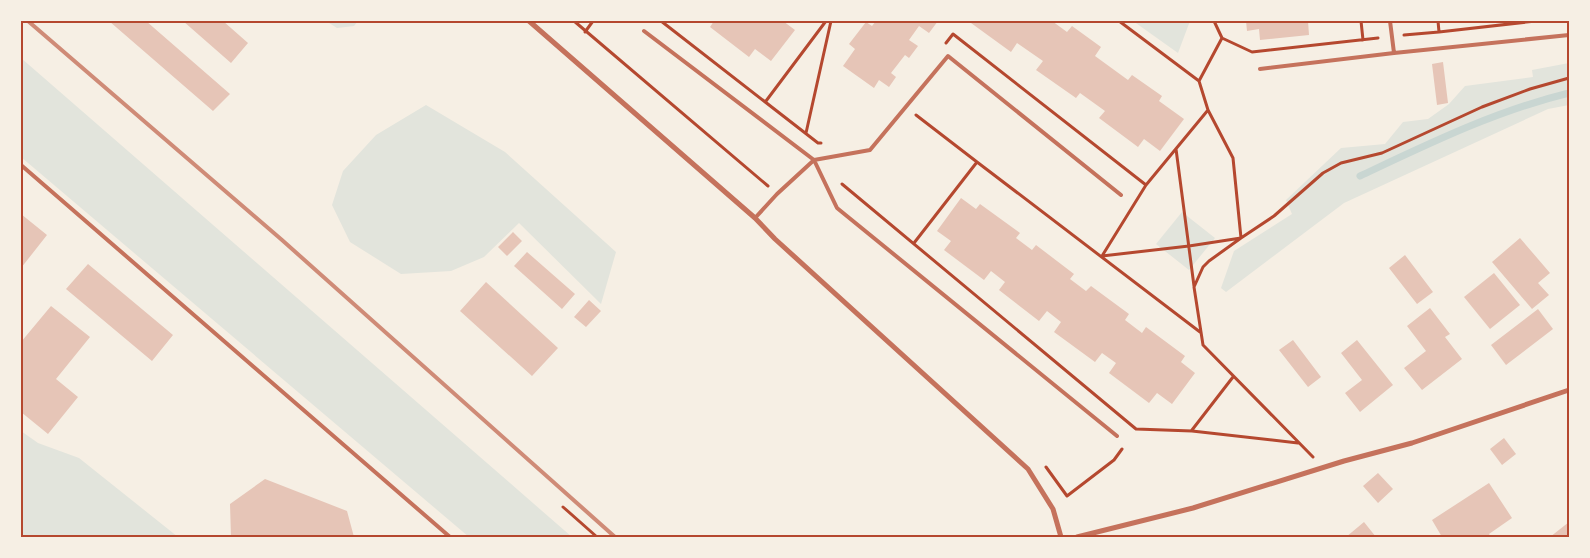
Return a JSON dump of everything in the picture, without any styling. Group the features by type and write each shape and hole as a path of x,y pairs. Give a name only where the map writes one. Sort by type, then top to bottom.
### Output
{"street":[{"path":"529,21 755,218 782,245 1028,470 1053,509 1061,537"},
{"path":"1077,537 1193,508 1412,442 1569,390"}],"lane":[{"path":"1390,21 1394,53"},
{"path":"644,31 814,160 837,208 1117,436"},
{"path":"1260,69 1569,35"},
{"path":"755,218 777,194 814,160 870,150 948,56 1121,195"},
{"path":"21,166 450,537"}],"path":[{"path":"574,21 777,194"},
{"path":"586,32 593,21"},
{"path":"660,21 818,143 827,141"},
{"path":"766,101 826,21"},
{"path":"806,133 831,21"},
{"path":"1119,21 1199,81 1208,110 1233,158 1241,238"},
{"path":"1214,21 1222,38 1252,52 1536,21"},
{"path":"1361,21 1363,40"},
{"path":"1438,21 1439,32"},
{"path":"941,49 953,34 1146,186"},
{"path":"1199,81 1222,38"},
{"path":"1194,286 1209,261 1274,216 1318,177 1341,162 1382,153 1482,107 1530,89 1569,78"},
{"path":"906,108 1200,332"},
{"path":"1102,256 1146,186 1208,110"},
{"path":"1176,149 1203,345 1324,467"},
{"path":"914,243 977,162"},
{"path":"842,184 1136,429 1192,431 1299,443"},
{"path":"1102,256 1241,238"},
{"path":"1192,431 1233,377"},
{"path":"1067,496 1114,460"},
{"path":"563,507 597,537"}],"shaded area":[{"path":"326,21 358,21 354,26 337,28"},
{"path":"1133,21 1190,21 1178,53"},
{"path":"21,58 572,537 469,537 21,157"},
{"path":"1569,63 1569,105 1548,109 1344,203 1226,292 1221,288 1234,251 1292,214 1286,200 1341,148 1385,144 1403,122 1428,119 1449,104 1465,86 1533,77 1532,70"},
{"path":"426,105 505,152 616,252 601,304 519,223 484,257 451,271 401,274 350,242 332,205 343,171 376,135"},
{"path":"1182,212 1215,238 1189,270 1156,244"},
{"path":"21,431 38,443 79,458 178,537 25,537 21,534"}],"building":[{"path":"109,21 146,21 230,94 213,111"},
{"path":"183,21 223,21 248,43 231,63"},
{"path":"714,21 783,21 795,30 771,61 755,49 749,57 710,27"},
{"path":"876,21 938,21 929,33 919,26 909,40 918,46 909,58 905,55 891,73 896,77 889,87 879,80 874,88 843,66 855,49 849,44 866,22 872,26"},
{"path":"972,21 1052,21 1067,32 1072,26 1101,47 1095,56 1128,80 1132,75 1162,96 1159,101 1184,119 1160,151 1144,139 1138,147 1099,118 1105,111 1080,93 1076,98 1036,70 1043,61 1017,43 1011,52 971,23"},
{"path":"1246,21 1308,21 1309,35 1260,40 1259,29 1247,31"},
{"path":"1443,62 1448,103 1437,105 1432,64"},
{"path":"961,198 976,209 980,204 1020,233 1016,238 1032,250 1036,245 1074,274 1070,279 1086,291 1091,286 1129,314 1125,320 1142,333 1146,327 1185,356 1181,362 1195,373 1172,404 1157,393 1149,403 1109,373 1116,363 1102,353 1095,362 1054,332 1061,322 1047,311 1039,321 999,290 1005,282 991,271 984,280 944,250 951,241 937,231"},
{"path":"21,214 47,235 21,268"},
{"path":"513,232 522,241 507,256 498,247"},
{"path":"1520,238 1550,273 1538,283 1549,295 1532,309 1492,262"},
{"path":"527,252 575,294 562,309 514,266"},
{"path":"1405,255 1433,292 1417,304 1389,268"},
{"path":"88,264 173,335 152,361 66,289"},
{"path":"1494,273 1520,305 1490,329 1464,297"},
{"path":"486,282 558,348 532,376 460,311"},
{"path":"589,300 601,311 586,327 574,317"},
{"path":"51,306 90,337 56,379 78,397 48,434 21,412 21,342"},
{"path":"1430,308 1450,334 1445,337 1462,359 1422,390 1404,368 1426,351 1407,326"},
{"path":"1538,309 1553,329 1506,365 1491,345"},
{"path":"1293,340 1321,377 1308,387 1279,350"},
{"path":"1357,340 1393,385 1360,412 1345,393 1362,380 1341,353"},
{"path":"1504,438 1516,454 1502,465 1490,449"},
{"path":"1378,473 1393,489 1378,503 1363,486"},
{"path":"265,479 347,511 354,537 231,537 230,504"},
{"path":"1489,483 1512,518 1489,534 1491,537 1442,537 1432,520"},
{"path":"1364,522 1376,537 1346,537"},
{"path":"1569,522 1569,537 1550,537"}],"waterway":[{"path":"1360,176 1436,140 1488,119 1542,100 1569,93"}],"railway":[{"path":"28,21 282,240 615,537"}]}
